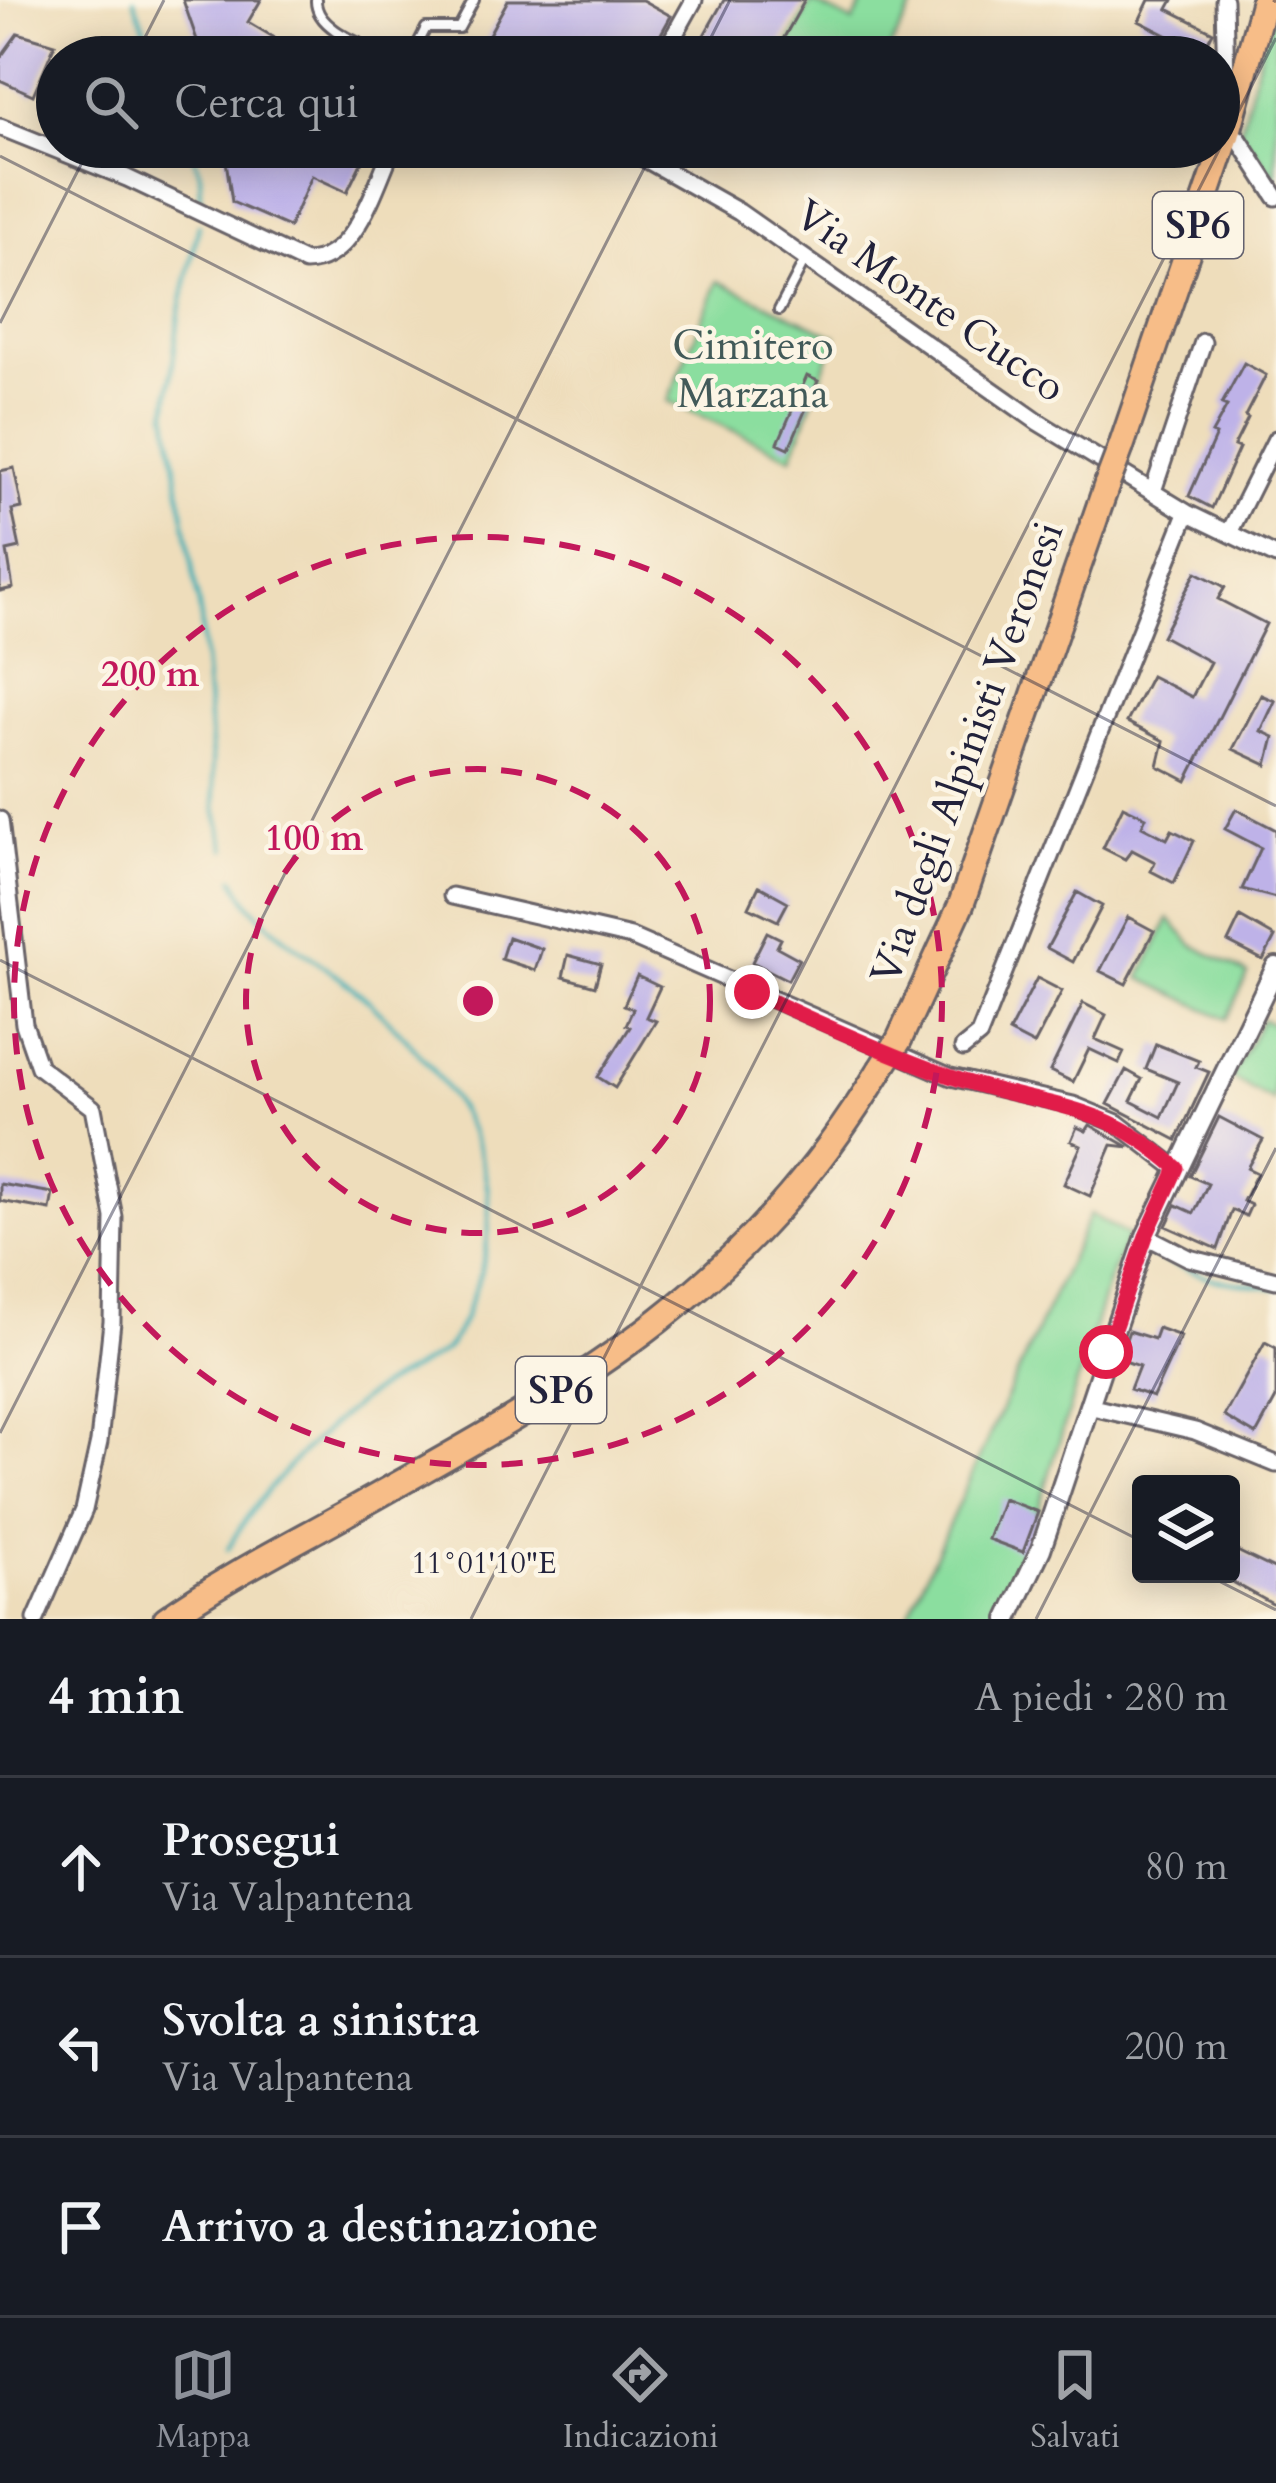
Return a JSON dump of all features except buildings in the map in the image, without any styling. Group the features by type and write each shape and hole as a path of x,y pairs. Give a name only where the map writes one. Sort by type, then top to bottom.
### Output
{"highway":[{"name":"Via degli Alpinisti Veronesi","path":"1240,88 1264,0"},
{"name":"Via degli Alpinisti Veronesi","path":"166,1619 577,1381 668,1318 740,1252 812,1174 899,1040 961,905 1216,168"}],"street":[{"path":"674,36 694,0"},
{"path":"1224,0 1225,36"},
{"path":"0,127 36,141"},
{"path":"1240,141 1276,197"},
{"path":"102,168 305,262 333,254 347,240 383,168"},
{"name":"Via Monte Cucco","path":"660,168 807,256 1038,422 1187,513 1276,556"},
{"path":"1153,490 1203,342"},
{"path":"1229,533 1276,439"},
{"path":"963,1048 979,1035 1187,513"},
{"path":"0,820 24,1024 39,1067 93,1108 114,1217 112,1322 98,1442 84,1510 36,1619"},
{"path":"452,896 632,937 951,1077 1073,1105 1118,1123 1177,1168"},
{"path":"1008,1619 1041,1549 1146,1236 1276,967"},
{"path":"1146,1236 1189,1258 1276,1280"},
{"path":"1088,1406 1195,1431 1276,1464"}],"lane":[{"path":"316,0 316,11 325,23 350,36"},
{"path":"422,36 426,28 459,28 474,0"},
{"path":"779,310 807,256"}],"green space":[{"path":"865,0 917,0 897,36 793,36 811,2 853,22"},
{"path":"1276,0 1276,179 1240,132"},
{"name":"Cimitero Marzana","path":"718,281 836,336 792,457 668,401"},
{"path":"1169,919 1193,945 1248,974 1227,1019 1140,978"},
{"path":"1262,1019 1276,1026 1273,1101 1231,1078"},
{"path":"1090,1214 1128,1236 1108,1282 1030,1537 991,1619 906,1619"}],"waterway":[{"path":"134,0 147,36"},
{"path":"198,168 201,207"},
{"path":"199,225 179,314 167,412 201,619 216,809 226,849"},
{"path":"228,1549 256,1506 314,1441 376,1390 446,1349 477,1283 487,1242 489,1202 470,1130 429,1065 355,989 261,917 234,878"},
{"path":"1149,1255 1213,1279 1276,1288"}],"route":[{"path":"752,992 951,1077 1073,1105 1118,1123 1177,1168 1146,1236 1106,1352"}]}
